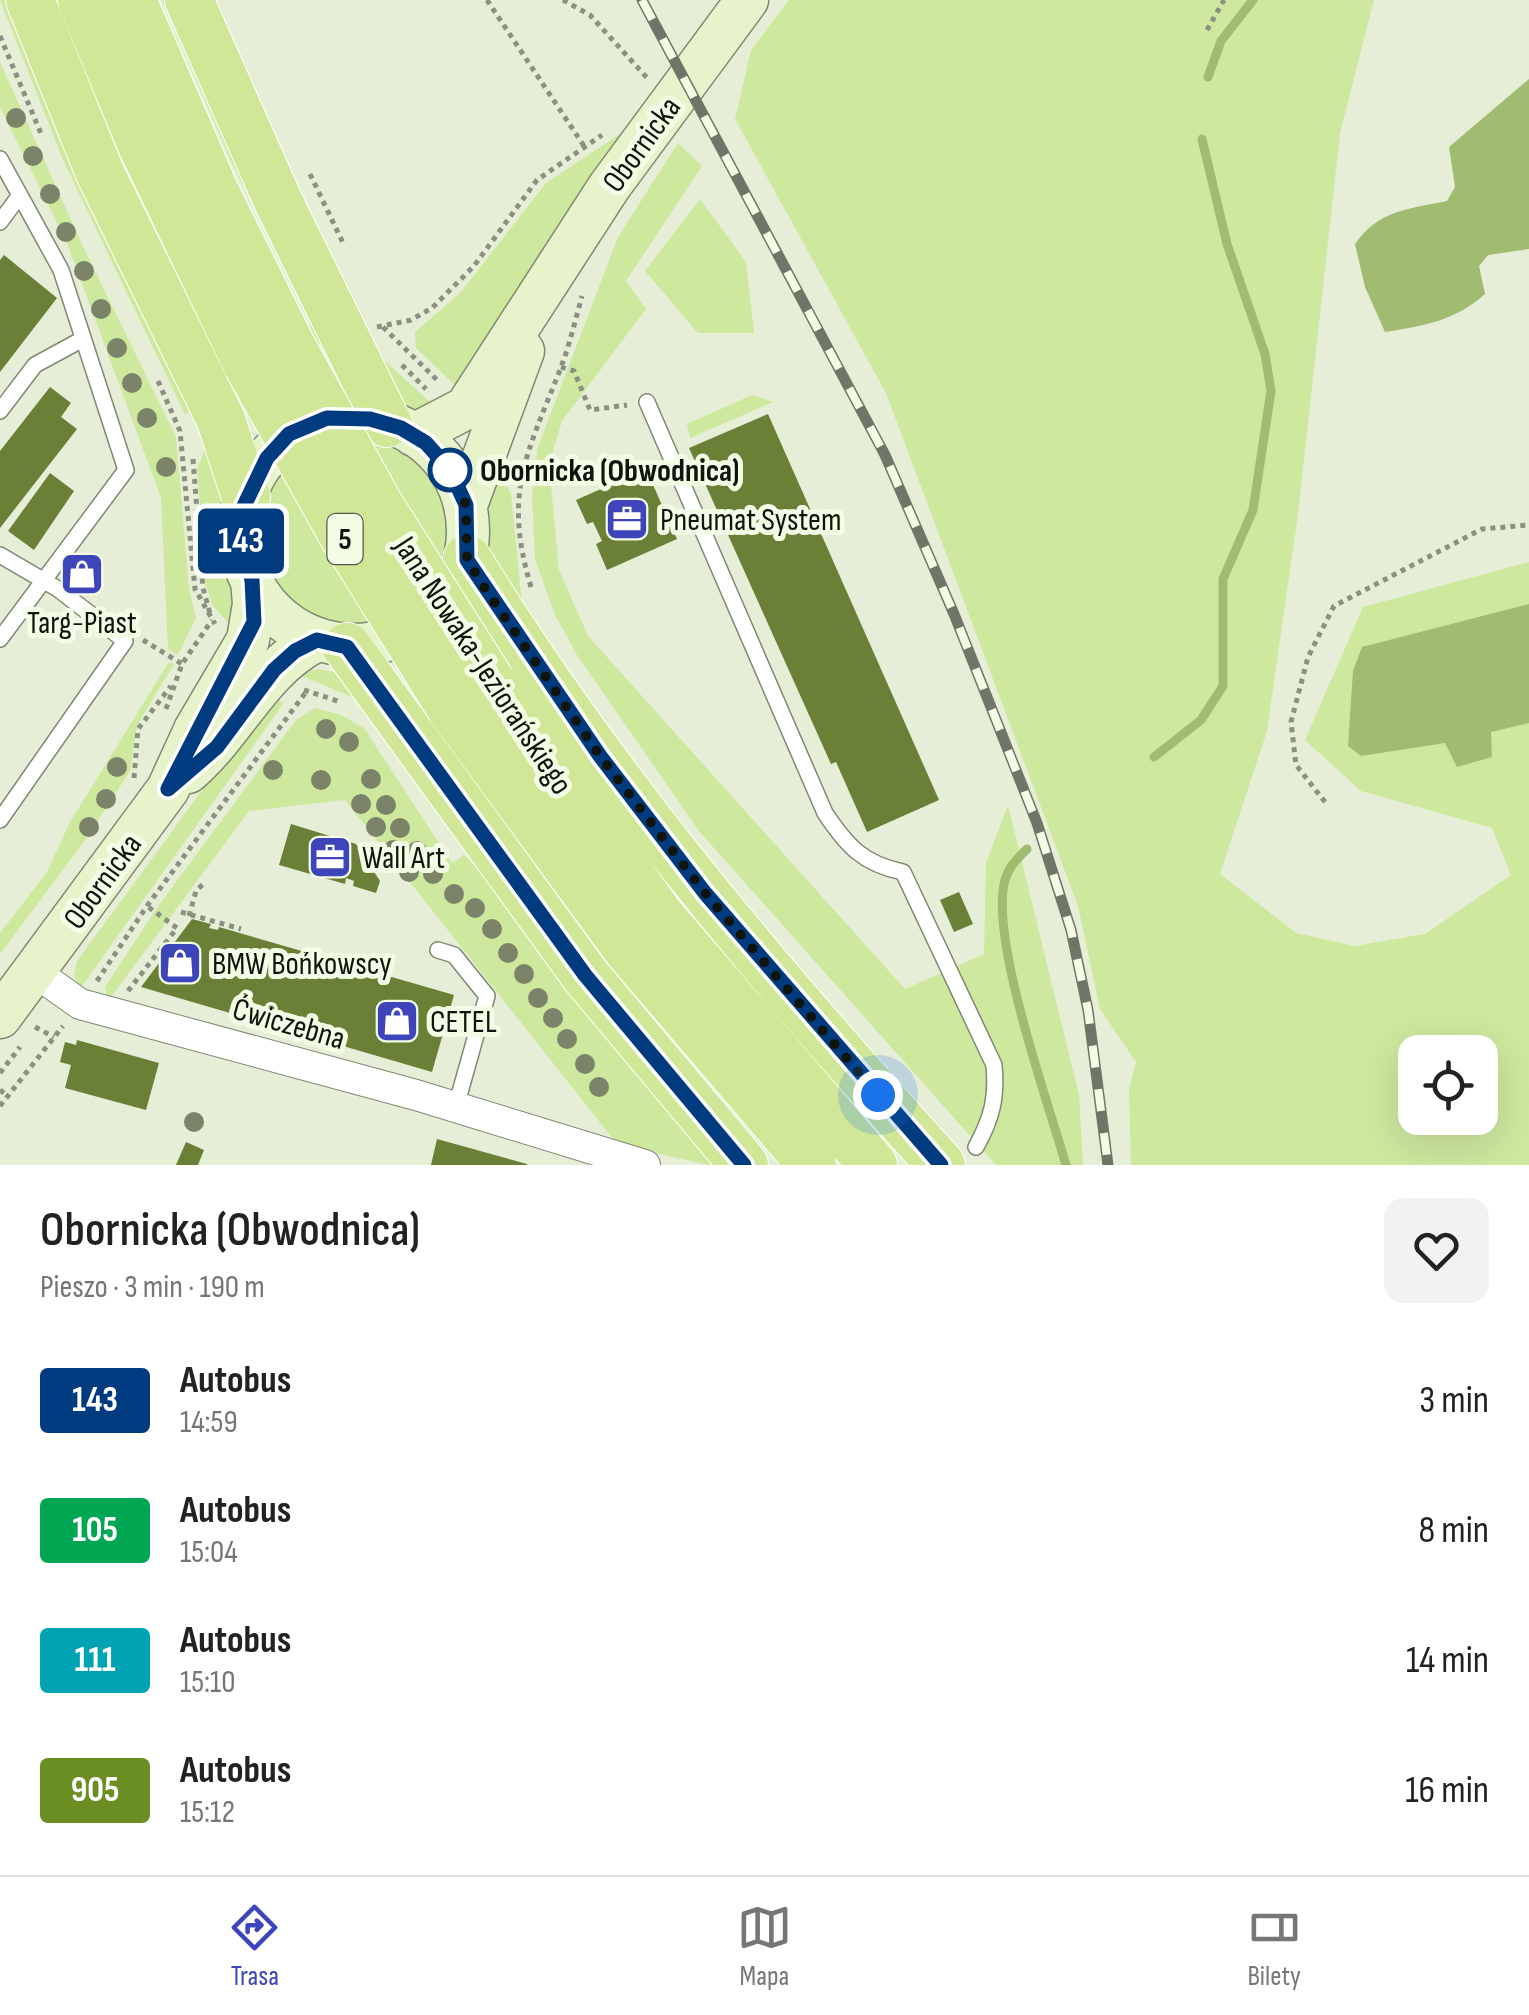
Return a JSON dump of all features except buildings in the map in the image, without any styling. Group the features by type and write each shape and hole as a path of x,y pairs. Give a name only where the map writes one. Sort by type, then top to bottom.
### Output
{"main road":[{"path":"30,0 100,173 217,411 246,498"},
{"name":"Jana Nowaka-Jeziorańskiego","path":"82,0 142,145 248,365 342,532 452,708 629,951 812,1165"},
{"name":"Jana Nowaka-Jeziorańskiego","path":"132,0 212,188 290,344 380,505 490,682 660,916 872,1165"},
{"path":"190,0 278,204 400,429"},
{"name":"Obornicka","path":"400,429 466,408 609,187 747,0"},
{"name":"Obornicka","path":"466,505 542,294"},
{"path":"332,644 378,641 424,618 455,586 467,560 466,505 443,460 400,429 343,416 289,434 267,458 246,498 241,541 252,580 273,613 332,644 585,975 744,1165"},
{"path":"467,560 600,756 705,893 958,1156"},
{"name":"Obornicka","path":"0,1018 34,972 151,785 195,730 248,640 254,604 252,580"},
{"name":"Obornicka","path":"151,785 217,747 274,670 295,651 332,644"}],"street":[{"name":"Ćwiczebna","path":"34,972 80,1004 416,1095 644,1165"}],"lane":[{"path":"0,159 60,270 126,470 0,638"},
{"path":"0,222 20,195"},
{"path":"0,411 36,365 81,340"},
{"path":"647,402 825,814 849,850 878,867 903,872 994,1065 997,1095 990,1122 958,1156"},
{"path":"0,555 125,641 0,820"},
{"path":"438,950 454,955 486,996 455,1110"}],"path":[{"path":"486,0 584,146"},
{"path":"563,0 590,15 635,68 673,100"},
{"path":"1206,30 1224,0"},
{"path":"447,389 380,326 411,320 432,308 474,266 537,180 608,132"},
{"path":"393,356 434,397"},
{"path":"561,366 574,372 590,410 647,402"},
{"path":"180,431 194,589 212,620"},
{"path":"151,785 138,729 212,620 203,588 195,448"},
{"path":"522,468 517,524 533,595"},
{"path":"1325,802 1296,765 1291,722 1308,658 1334,606 1482,529 1529,525"},
{"path":"125,641 149,640 182,664"},
{"path":"0,1106 80,1004 147,906 306,692"},
{"path":"189,916 196,891 205,882"},
{"path":"121,1000 176,928 147,906"},
{"path":"181,912 241,928"},
{"path":"0,1073 38,1024 54,1037"},
{"path":"0,1090 8,1096"}],"shaded area":[{"path":"0,0 15,0 199,408 185,414 63,160"},
{"path":"162,0 170,0 328,341 319,345 310,327 313,325 231,161"},
{"path":"789,0 1374,0 1340,133 1297,522 1267,731 1220,874 1296,933 1355,946 1425,934 1511,875 1492,828 1361,791 1305,740 1363,607 1529,562 1529,1165 1131,1165 1129,1089 1136,1062 1100,1009 1078,906 886,393 735,119 751,50"},
{"path":"0,62 81,242 176,437 189,588 196,618 178,655 168,649 161,498 67,243 0,107"},
{"path":"1529,79 1529,249 1488,255 1479,266 1485,294 1462,310 1425,324 1385,332 1365,287 1355,244 1384,218 1447,201 1455,187 1449,147"},
{"path":"638,122 465,395 416,348 415,332 461,292 546,183"},
{"path":"678,143 702,166 626,281 646,309 562,421 549,464 559,570 588,636 905,989 984,954 986,863 1008,805 1079,1095 1083,1165 996,1165 699,831 577,655 555,615 535,559 532,494 538,447 618,237"},
{"path":"700,199 746,262 754,333 698,333 645,271"},
{"path":"376,353 440,411 405,408"},
{"path":"752,395 773,402 690,438 687,424"},
{"path":"365,433 393,442 421,459 441,488 447,505 450,540 436,576 388,617 357,627 335,625 296,604 268,567 258,523 261,502 268,485 294,462"},
{"path":"209,441 227,488 220,535 234,595 232,627 213,606 206,586 197,468"},
{"path":"500,470 511,494 522,603 488,556 488,505"},
{"path":"1529,604 1529,723 1491,732 1492,757 1457,767 1445,743 1361,756 1348,746 1353,671 1362,647"},
{"path":"169,662 174,664 137,725 130,771 86,839 0,954 0,933 47,872 70,822"},
{"path":"318,669 354,676 364,702 297,674"},
{"path":"272,695 283,704 80,989 74,975 77,961"},
{"path":"315,708 341,715 364,728 452,863 464,855 493,882 727,1165 708,1165 617,1144 345,800 249,811 111,997 107,995 105,987 156,909 296,720"}],"waterway":[{"path":"1208,77 1221,41 1253,0"},
{"path":"1154,757 1201,720 1223,686 1223,579 1253,510 1271,391 1265,354 1227,244 1202,139"},
{"path":"1027,849 1005,880 1005,940 1023,1020 1066,1165"}],"railway":[{"path":"642,0 885,455 954,614 1037,823 1071,930 1088,1010 1108,1165"}],"bus line":[{"name":"143","path":"744,1165 647,1054 585,975 510,877 347,647 317,640 295,651 274,670 217,747 168,789 195,730 248,640 254,604 241,541 243,508 253,480 289,434 327,418 370,419 414,435 443,460 466,505 467,560 600,756 705,893 941,1165"}],"place":[{"name":"Obornicka (Obwodnica)","path":"450,470"},
{"name":"Pneumat System","path":"627,519"},
{"name":"Targ-Piast","path":"82,574"},
{"name":"Wall Art","path":"330,857"},
{"name":"BMW Bońkowscy","path":"180,963"},
{"name":"CETEL","path":"397,1021"}],"route":[{"path":"450,470 466,505 467,560 488,593 600,756 705,893 878,1095"}]}
